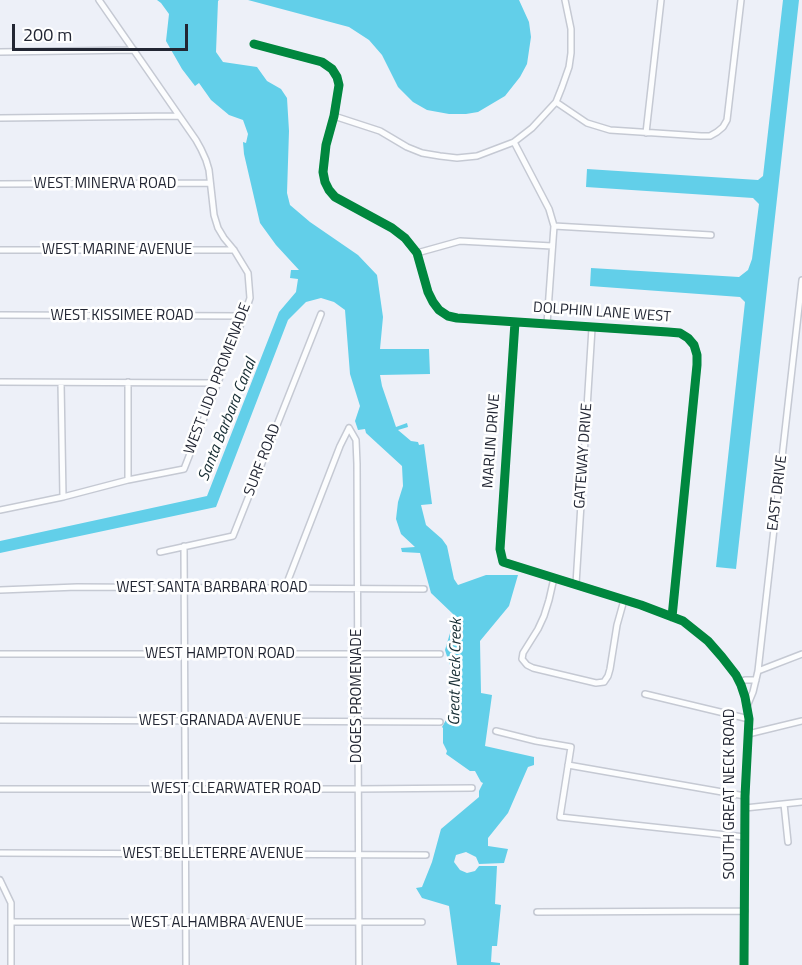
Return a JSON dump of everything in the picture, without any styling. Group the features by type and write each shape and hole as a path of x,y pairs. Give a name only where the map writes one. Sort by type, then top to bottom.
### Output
{"street":[{"name":"WEST LIDO PROMENADE","path":"0,510 184,469 250,298 248,273 218,228 212,203 207,160 196,140 99,0"},
{"path":"334,116 380,131 422,153 441,156 457,158 477,156 514,142 532,128 556,102 569,67 570,22 565,0"},
{"path":"646,133 661,0"},
{"path":"556,102 587,123 610,130 710,136 723,127 727,120 741,0"},
{"path":"254,44 322,62 332,69 339,85 326,145 323,172 325,182 335,196 392,228 405,238 417,253 460,241 474,240 552,246"},
{"path":"0,52 134,50"},
{"path":"0,118 179,116"},
{"path":"514,142 549,209 554,226 547,324"},
{"name":"WEST MINERVA ROAD","path":"0,184 210,183"},
{"path":"554,226 711,235"},
{"name":"WEST MARINE AVENUE","path":"0,250 234,250"},
{"name":"DOLPHIN LANE WEST","path":"417,253 428,292 439,310 448,316 680,333 694,345 697,365 672,616"},
{"name":"EAST DRIVE","path":"747,705 758,671 802,280"},
{"name":"SURF ROAD","path":"160,552 233,536 321,314"},
{"name":"WEST KISSIMEE ROAD","path":"0,315 244,316"},
{"name":"MARLIN DRIVE","path":"503,562 500,549 515,322"},
{"name":"GATEWAY DRIVE","path":"576,584 592,328"},
{"path":"0,382 217,383"},
{"path":"128,382 128,480"},
{"path":"61,383 63,497"},
{"name":"DOGES PROMENADE","path":"285,588 349,428 356,440 359,965"},
{"path":"184,546 186,965"},
{"name":"SOUTH GREAT NECK ROAD","path":"503,562 576,584 683,621 708,641 740,682 749,719 745,796 744,965"},
{"path":"554,578 544,616 523,653 522,659 533,668 587,682 604,682 610,669 617,625 624,600"},
{"name":"WEST SANTA BARBARA ROAD","path":"0,590 77,588 424,589"},
{"name":"WEST HAMPTON ROAD","path":"0,654 440,654"},
{"path":"758,671 802,654"},
{"path":"740,682 756,680"},
{"path":"645,694 749,719"},
{"name":"WEST GRANADA AVENUE","path":"0,720 440,722"},
{"path":"748,734 802,721"},
{"path":"496,731 571,747 560,817 745,837"},
{"path":"568,765 745,796"},
{"name":"WEST CLEARWATER ROAD","path":"0,789 472,788"},
{"path":"745,808 802,802"},
{"path":"784,804 788,842"},
{"name":"WEST BELLETERRE AVENUE","path":"0,853 426,855"},
{"path":"0,880 11,903 11,965"},
{"path":"537,912 745,910"},
{"name":"WEST ALHAMBRA AVENUE","path":"11,922 422,922"}],"water":[{"name":"Great Neck Creek","path":"157,0 219,0 216,52 223,62 257,67 267,81 281,89 287,98 289,131 287,193 290,205 310,222 358,255 377,275 383,317 380,349 429,349 430,374 380,375 396,427 407,423 408,427 398,430 411,441 418,442 419,445 424,444 432,504 421,505 426,525 447,546 454,579 458,585 486,575 518,575 509,606 480,641 481,693 492,695 485,746 534,757 534,765 528,767 508,813 488,838 488,846 508,849 504,863 479,864 476,857 466,852 456,855 454,862 460,870 467,873 475,871 479,866 497,866 495,904 501,905 497,946 492,946 491,962 500,963 500,965 457,965 449,906 422,898 416,888 422,887 441,829 479,797 483,783 475,771 470,771 446,754 442,727 458,699 458,688 455,678 452,679 450,676 453,675 445,650 453,623 453,614 431,593 420,553 402,552 401,548 415,547 401,534 396,519 403,486 402,466 366,433 365,429 358,430 355,421 360,406 350,374 345,310 334,302 321,298 306,302 288,320 216,507 0,553 0,541 207,496 279,312 296,292 298,279 290,278 291,270 299,270 260,223 244,154 243,142 246,143 248,134 243,120 229,115 211,100 199,83 195,86 182,69 166,41 169,14"},
{"path":"248,0 519,0 529,22 531,37 527,64 505,96 478,112 449,114 427,110 413,102 398,87 382,55 369,40 349,27"},
{"path":"783,0 799,0 736,569 716,567 745,302 740,297 590,286 591,268 739,277 748,270 752,259 759,204 753,198 586,187 587,169 758,180 763,176"}],"cycle path":[{"path":"254,44 322,62 332,69 339,85 326,145 323,172 325,182 335,197 392,228 405,238 417,253 428,292 439,310 448,316 457,318 680,333 694,345 697,365 672,617"},
{"path":"515,322 500,549 503,562 641,605 683,621 708,641 736,675 745,697 749,719 745,796 744,965"}],"water label":[{"name":"Santa Barbara Canal","path":"228,420"}]}
